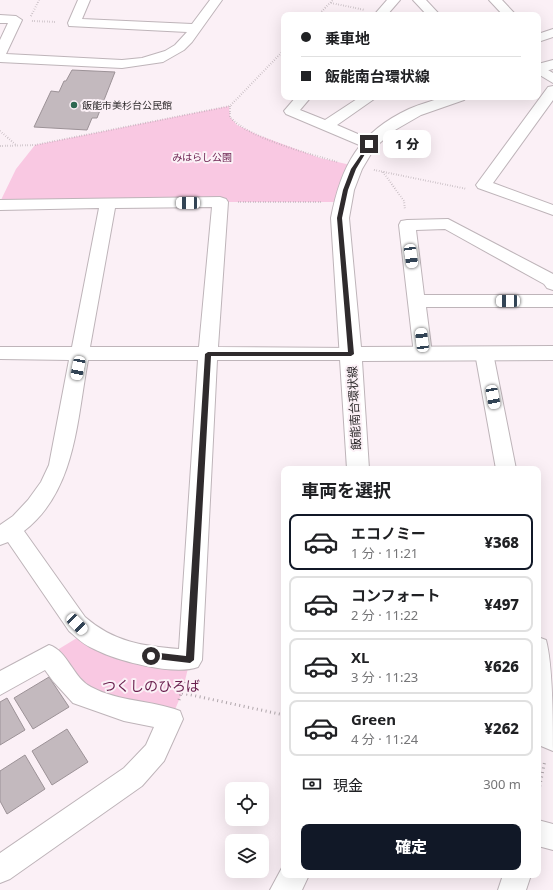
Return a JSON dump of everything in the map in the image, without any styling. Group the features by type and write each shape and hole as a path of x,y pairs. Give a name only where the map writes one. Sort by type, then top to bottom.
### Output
{"street":[{"path":"84,0 74,23 195,28"},
{"path":"0,58 122,64 142,63 158,60 175,52 184,45 216,0"},
{"path":"383,12 394,0"},
{"path":"420,0 431,12"},
{"path":"495,0 507,12"},
{"path":"0,19 16,20 0,54"},
{"path":"541,37 553,33"},
{"path":"542,68 553,78"},
{"path":"553,90 484,185 553,210"},
{"path":"301,100 291,111 369,144"},
{"path":"326,126 365,100"},
{"name":"飯能南台環状線","path":"358,466 351,354 340,218 345,190 356,166 369,144 389,127 415,112 450,100"},
{"path":"0,205 108,203 220,202 208,354 190,660 135,654 110,646 85,633 5,533 30,512 48,491 59,466 108,203"},
{"path":"423,354 407,226 448,224 552,281 553,284"},
{"path":"417,301 553,301"},
{"path":"0,353 553,353"},
{"path":"484,353 505,466"},
{"path":"0,684 48,655 61,673 82,695 124,710 171,720 155,753 133,777 0,869"},
{"path":"541,669 551,738"},
{"path":"541,834 553,837"},
{"path":"285,890 292,878"},
{"path":"512,890 516,878"}],"path":[{"path":"39,0 28,21 74,23"},
{"path":"321,12 333,0"},
{"path":"331,2 369,12"},
{"path":"0,146 36,146 230,106 281,53"},
{"path":"230,106 230,117 237,125 258,135 320,158 470,190"},
{"path":"0,131 17,146"},
{"path":"383,172 404,201 407,226"},
{"path":"220,202 343,202"},
{"path":"171,720 182,693 190,660"},
{"path":"182,693 281,714"},
{"path":"541,782 551,738"}],"green space":[{"name":"みはらし公園","path":"229,106 230,117 237,125 258,135 320,158 355,166 343,202 0,202 16,169 35,145"},
{"name":"つくしのひろば","path":"85,633 190,660 182,693 171,719 82,695 49,655"}],"building":[{"name":"飯能市美杉台公民館","path":"72,70 115,72 97,118 92,118 87,130 34,127 51,91 59,92 64,81 66,81"},
{"path":"49,677 69,707 33,729 14,698"},
{"path":"7,698 25,730 0,745 0,702"},
{"path":"67,729 88,762 52,785 32,751"},
{"path":"25,755 45,789 7,814 0,801 0,771"}],"place":[{"name":"飯能市美杉台公民館","path":"74,105"}],"route":[{"path":"151,656 190,660 208,354 351,354 340,218 345,190 354,169 369,144"}]}
